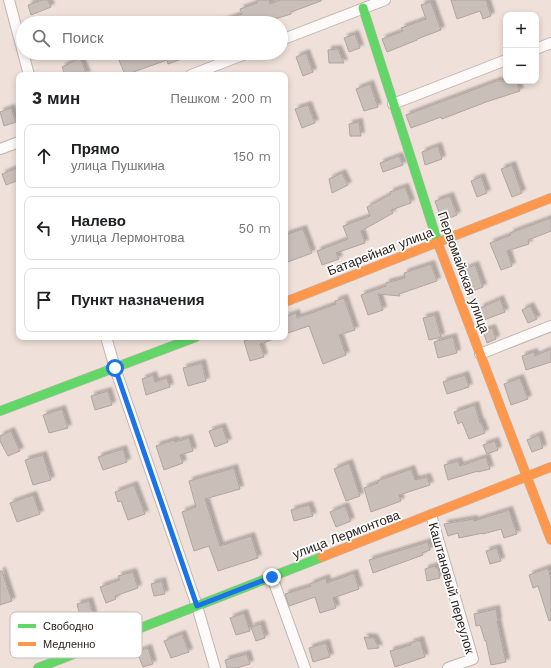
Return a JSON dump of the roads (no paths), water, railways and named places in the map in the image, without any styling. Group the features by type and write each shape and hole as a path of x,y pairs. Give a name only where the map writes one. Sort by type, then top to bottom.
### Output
{"street":[{"path":"8,0 16,29"},
{"path":"288,37 385,0"},
{"name":"Первомайская улица","path":"363,8 438,243 551,540"},
{"path":"538,48 551,43"},
{"path":"25,60 28,72"},
{"path":"199,72 230,60"},
{"path":"394,104 503,61"},
{"path":"0,149 16,143"},
{"name":"Батарейная улица","path":"288,301 551,198"},
{"path":"480,354 551,326"},
{"path":"107,340 115,368 197,606 215,668"},
{"path":"0,411 188,340"},
{"name":"улица Лермонтова","path":"142,627 551,467"},
{"name":"Каштановый переулок","path":"431,515 473,659 448,668"},
{"path":"272,577 305,668"},
{"name":"улица Лермонтова","path":"38,668 64,658"}]}
